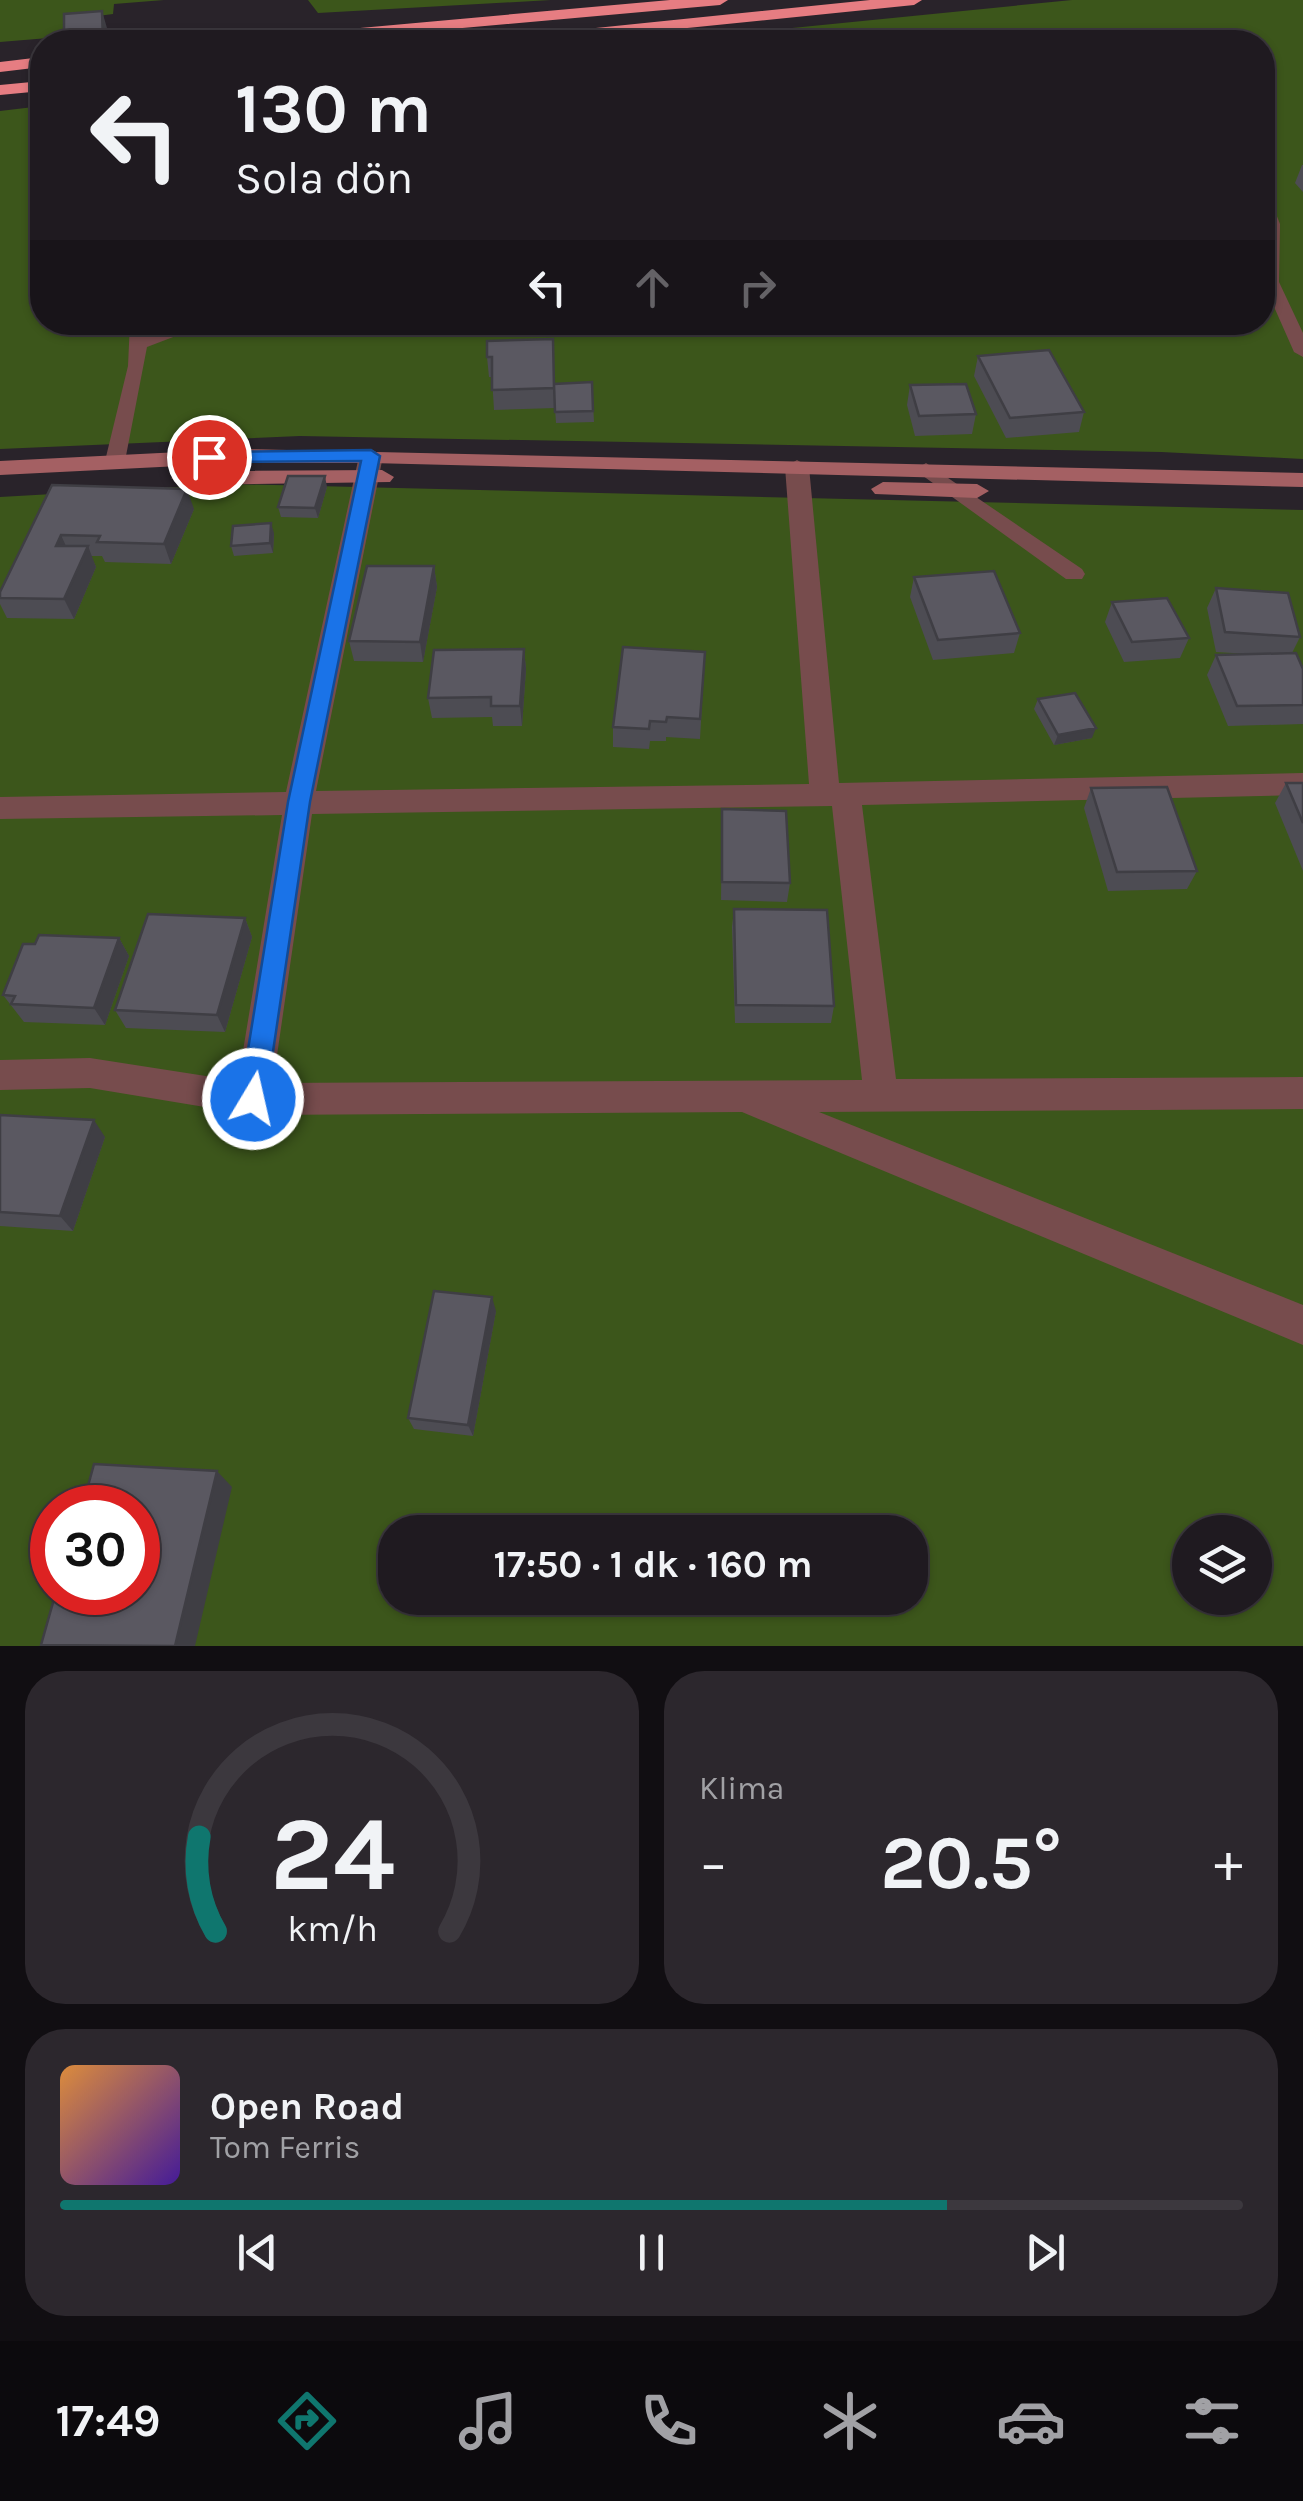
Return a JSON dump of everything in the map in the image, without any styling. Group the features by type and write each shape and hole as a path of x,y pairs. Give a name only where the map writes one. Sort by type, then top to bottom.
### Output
{"highway":[{"path":"391,30 720,0"},
{"path":"624,30 914,0"},
{"path":"0,66 30,63"},
{"path":"0,90 30,87"}],"main road":[{"path":"0,468 240,456 369,466 798,477 957,491 1303,499"},
{"path":"0,486 369,466"},
{"path":"798,477 926,469 1303,480"}],"street":[{"path":"253,1099 299,802 369,466"},
{"path":"798,477 836,796 881,1096"},
{"path":"0,808 836,796 1303,784"},
{"path":"0,1075 90,1073 253,1099 1303,1093"},
{"path":"741,1096 1303,1325"}],"lane":[{"path":"1275,291 1303,352"},
{"path":"115,461 139,335"},
{"path":"139,344 166,335"},
{"path":"926,469 1074,574"}],"green space":[{"path":"0,0 164,0 114,4 113,14 90,17 86,30 30,30 30,40 0,42"},
{"path":"308,0 551,0 318,13"},
{"path":"1072,0 1303,0 1303,459 1161,452 300,436 0,449 0,111 30,107 30,335 1275,335 1275,30 771,30"},
{"path":"229,484 1303,510 1303,1646 0,1646 0,497"}],"building":[{"path":"102,11 103,30 64,30 64,14"},
{"path":"553,339 554,388 492,390 492,357 487,357 487,341"},
{"path":"1049,350 1084,412 1010,418 978,356"},
{"path":"592,382 593,411 555,412 554,384"},
{"path":"966,384 976,414 919,416 910,385"},
{"path":"288,476 325,476 315,508 278,507"},
{"path":"52,485 187,489 164,544 97,542 100,536 61,535 56,546 88,546 64,599 0,598"},
{"path":"271,523 270,543 231,546 233,526"},
{"path":"367,566 434,566 420,642 349,641"},
{"path":"994,571 1020,633 938,640 914,577"},
{"path":"1216,588 1288,593 1300,637 1225,632"},
{"path":"1167,598 1189,638 1132,642 1112,602"},
{"path":"623,647 705,652 700,719 667,717 666,722 650,721 649,729 613,727"},
{"path":"524,649 520,706 491,706 491,697 428,698 434,650"},
{"path":"1296,653 1303,669 1303,705 1237,706 1216,655"},
{"path":"1075,693 1096,728 1058,735 1038,699"},
{"path":"1286,783 1303,783 1303,823"},
{"path":"1167,787 1197,871 1117,872 1091,788"},
{"path":"722,809 786,811 790,883 722,882"},
{"path":"734,909 827,910 834,1006 736,1005"},
{"path":"148,914 245,918 217,1015 115,1010"},
{"path":"39,935 119,938 94,1008 11,1004 15,996 3,995 23,944 35,944"},
{"path":"0,1115 94,1120 60,1216 0,1212"},
{"path":"434,1291 492,1297 468,1425 408,1418"},
{"path":"94,1464 217,1471 175,1646 41,1645 49,1615 160,1615 160,1485 88,1485"}],"route":[{"path":"209,457 371,456 299,802 253,1099"}]}
